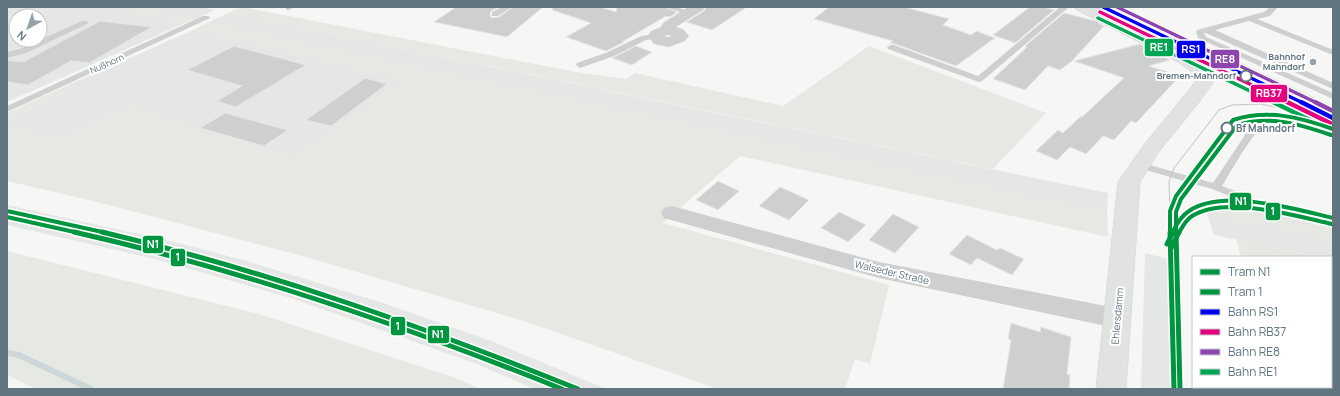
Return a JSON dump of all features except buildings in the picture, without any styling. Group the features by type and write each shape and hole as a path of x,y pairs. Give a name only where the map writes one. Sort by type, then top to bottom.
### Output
{"street":[{"name":"Ehlersdamm","path":"1082,7 1184,58 1203,73 1205,81 1139,165 1129,182 1111,389"},
{"path":"662,33 668,26 693,10"},
{"name":"Walseder Straße","path":"672,213 879,270 1116,318"}],"lane":[{"path":"495,14 508,7"},
{"path":"669,7 693,10"},
{"path":"891,47 979,79 1065,7"},
{"path":"1274,7 1267,14 1200,32 1202,38 1333,96"},
{"name":"Nußhorn","path":"7,109 206,18"},
{"path":"1251,19 1333,53"},
{"path":"7,55 23,51 85,23"},
{"path":"1207,30 1333,86"},
{"path":"580,65 611,54 644,38 662,33"},
{"path":"1216,187 1257,125 1271,120 1282,120 1302,123 1333,132"},
{"path":"1139,165 1216,187 1259,204 1333,218"}],"shaded area":[{"path":"7,7 113,7 185,23 7,102"},
{"path":"113,7 134,7 193,20 185,23"},
{"path":"134,7 200,7 215,10 193,20"},
{"path":"242,7 576,72 626,79 635,73 783,106 869,46 1046,113 993,169 228,13"},
{"path":"1093,7 1122,7 1333,106 1333,124 1292,104 1288,105"},
{"path":"228,13 1108,193 1107,213 207,23"},
{"path":"207,23 1107,213 1108,237 740,156 663,223 889,285 870,364 855,359 845,389 718,389 524,321 299,255 97,202 7,181 7,123 59,139 129,106 293,158 401,80 193,30"},
{"path":"193,30 402,80 293,158 129,106 59,139 7,123 7,120 74,89 66,86"},
{"path":"66,86 75,89 7,120 7,113"},
{"path":"1238,204 1333,223 1333,239 1207,214 1216,206"},
{"path":"7,205 175,242 247,261 380,302 494,342 606,389 534,389 477,364 291,298 155,259 7,225"},
{"path":"1207,214 1333,239 1333,260 1332,256 1315,256 1214,235"},
{"path":"1236,239 1315,256 1241,256"},
{"path":"7,251 259,314 453,377 480,389 35,389 7,375"},
{"path":"1145,253 1179,262 1184,389 1141,389"}],"waterway":[{"path":"7,353 19,355 91,389"}],"tram line":[{"path":"1170,211 1169,182 1174,168 1219,110 1232,105 1261,104 1299,112 1333,127"},
{"name":"N1","path":"1174,389 1170,211 1176,196 1233,120 1258,114 1283,115 1296,117 1333,129"},
{"name":"1","path":"1180,389 1176,212 1181,199 1237,125 1261,120 1284,121 1331,135"},
{"name":"N1","path":"1167,244 1174,230 1185,214 1202,204 1219,201 1239,201 1280,206 1333,218"},
{"name":"1","path":"1172,247 1183,226 1192,216 1205,210 1222,207 1241,207 1281,213 1332,224"},
{"name":"N1","path":"7,211 165,247 300,286 420,328 578,389"},
{"name":"1","path":"7,217 160,252 255,279 388,322 562,389"}],"rail line":[{"name":"RS1","path":"1103,7 1333,118"},
{"name":"RE8","path":"1117,7 1333,111"},
{"name":"RB37","path":"1100,12 1330,123"},
{"name":"RE1","path":"1098,18 1328,129"}],"place":[{"name":"Bahnhof Mahndorf","path":"1313,62"},
{"name":"Bremen-Mahndorf","path":"1246,76"},
{"name":"Bf Mahndorf","path":"1227,128"}]}
